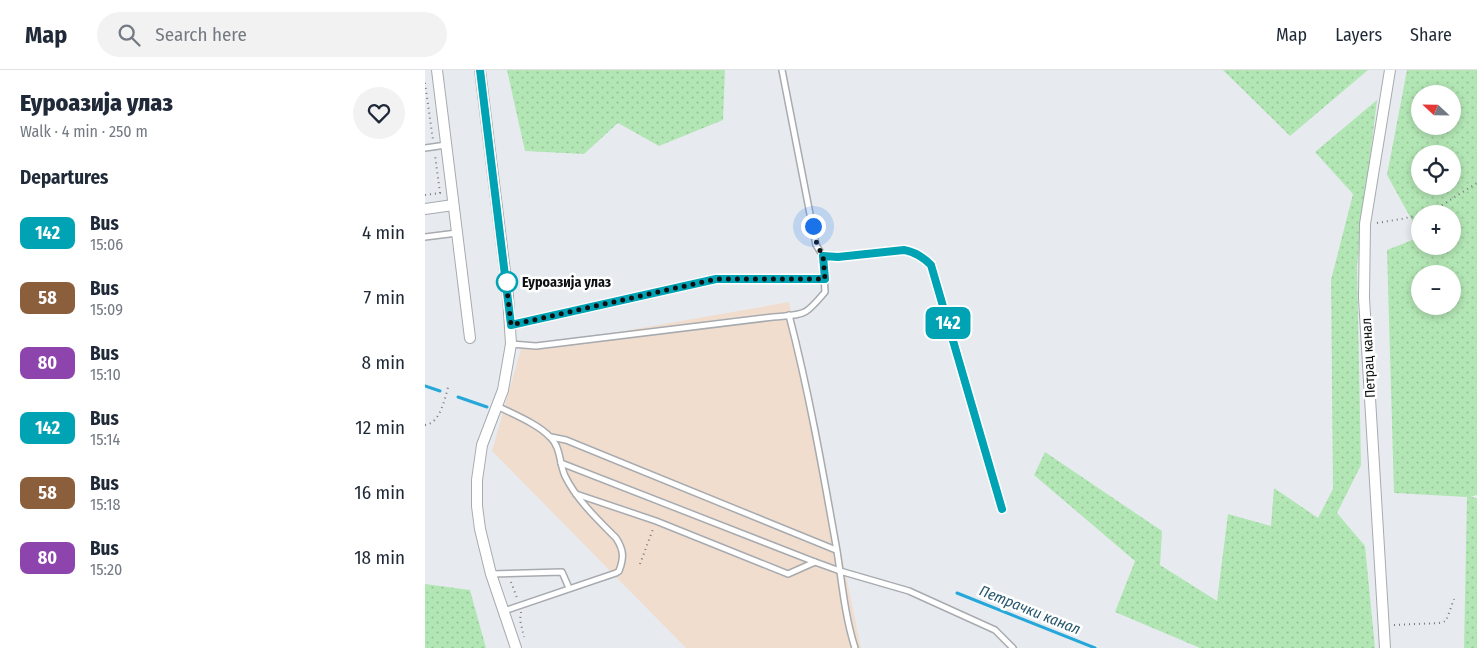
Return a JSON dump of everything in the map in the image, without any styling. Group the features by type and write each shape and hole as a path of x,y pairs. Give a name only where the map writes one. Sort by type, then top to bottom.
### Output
{"street":[{"path":"437,70 470,338"},
{"path":"480,70 511,325 511,344 503,390 483,445 477,480 477,506 480,529 491,574 516,648"},
{"name":"Петрац канал","path":"1385,648 1364,298 1365,224 1390,70"},
{"path":"425,209 453,206"}],"lane":[{"path":"511,344 536,346 802,315 811,309 825,292 823,256 817,245 782,70"},
{"path":"425,148 446,145"},
{"path":"425,236 457,233"},
{"path":"823,256 838,257 904,250 924,258 931,265 1002,509"},
{"path":"511,325 716,279 825,279"},
{"path":"789,316 798,352 837,550 850,633 855,648"},
{"path":"497,405 543,431 557,444 565,476 576,494 616,538 623,551 623,560 619,571 616,573 504,611"},
{"path":"551,438 566,440 837,550"},
{"path":"561,463 815,562 909,591 995,630 1013,648"},
{"path":"576,494 656,521 789,574 815,562"},
{"path":"491,574 561,572 569,588"}],"path":[{"path":"1442,205 1477,183"},
{"path":"1365,224 1411,217"},
{"path":"425,425 434,421 437,416 449,384"},
{"path":"1383,625 1439,623 1445,621 1454,599"}],"shaded area":[{"path":"789,302 861,648 686,648 492,451 521,349"}],"green space":[{"path":"507,70 725,70 723,120 659,146 618,123 584,154 525,151"},
{"path":"1223,70 1368,70 1290,136"},
{"path":"1407,70 1477,70 1477,495 1470,497 1477,498 1477,648 1464,648 1467,497 1394,493 1387,250 1411,241 1411,255 1461,255 1461,205 1411,205 1411,219 1387,175"},
{"path":"1377,100 1357,266 1361,465 1337,513 1365,546 1375,648 1200,648 1115,612 1135,561 1034,475 1045,452 1162,531 1160,565 1217,601 1228,514 1271,526 1274,488 1318,518 1333,489 1331,280 1353,194 1315,152"},
{"path":"425,584 470,590 486,648 425,648"}],"waterway":[{"name":"Петрачки канал","path":"425,386 440,391"},
{"name":"Петрачки канал","path":"458,397 487,407"},
{"name":"Петрачки канал","path":"957,593 1095,648"}],"bus line":[{"name":"142","path":"480,70 511,325 716,279 825,279 823,256 838,257 904,250 912,252 924,258 931,265 1002,509"}],"place":[{"name":"Еуроазија улаз","path":"507,282"}],"route":[{"path":"507,282 506,280 511,325 716,279 825,279 823,256 817,245 813,226"}]}
